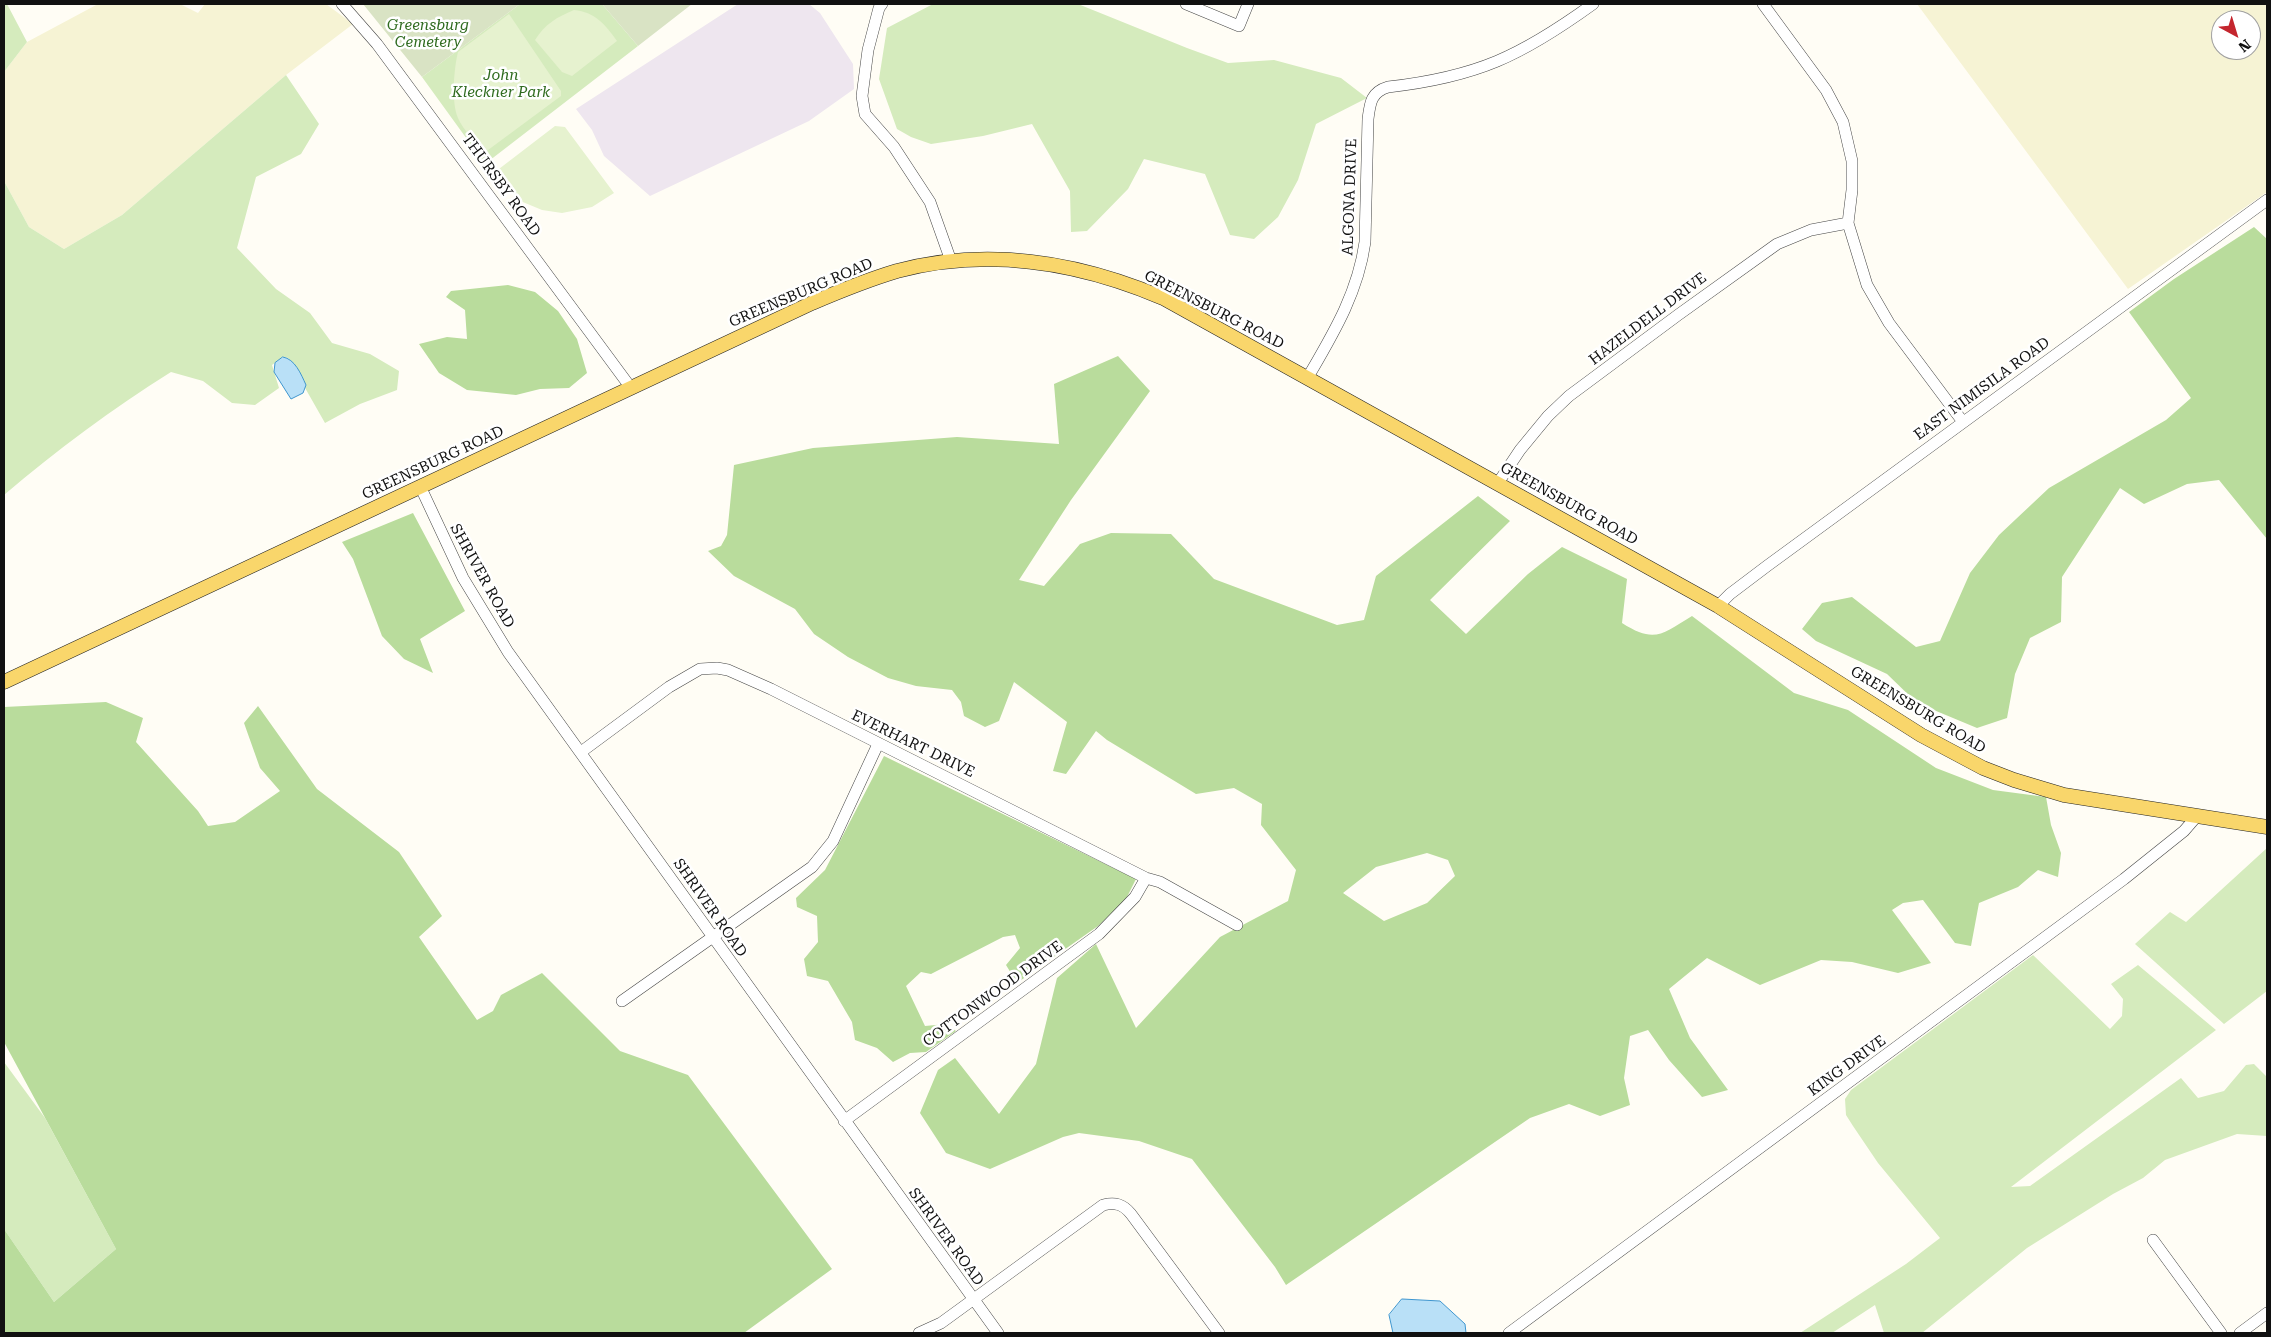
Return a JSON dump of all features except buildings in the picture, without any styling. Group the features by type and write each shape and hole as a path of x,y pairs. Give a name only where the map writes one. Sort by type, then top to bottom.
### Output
{"main road":[{"name":"GREENSBURG ROAD","path":"4,682 812,303 860,283 897,271 951,262 996,259 1065,266 1109,278 1163,298 1718,606 1921,735 1983,768 2022,783 2064,795 2267,827"}],"street":[{"name":"THURSBY ROAD","path":"342,4 377,44 631,388"},
{"path":"882,4 878,8 868,50 862,96 865,114 894,147 930,202 951,262"},
{"path":"1186,4 1239,26 1248,4"},
{"name":"ALGONA DRIVE","path":"1308,377 1346,309 1357,282 1362,262 1365,242 1370,99 1380,90 1388,87 1444,80 1494,64 1547,37 1593,4"},
{"path":"1763,4 1826,90 1843,122 1852,161 1852,190 1848,223 1859,264 1877,305 1962,422"},
{"name":"EAST NIMISILA ROAD","path":"1718,606 1730,594 1962,422 2267,200"},
{"name":"HAZELDELL DRIVE","path":"1498,483 1524,444 1548,416 1569,396 1764,252 1790,238 1811,230 1848,223"},
{"name":"SHRIVER ROAD","path":"420,486 473,598 508,652 998,1333"},
{"name":"EVERHART DRIVE","path":"581,752 687,675 708,668 717,668 736,673 1146,878 1160,882 1237,925"},
{"path":"622,1001 804,874 823,855 833,841 878,744"},
{"name":"KING DRIVE","path":"1509,1333 2117,884 2174,840 2198,816"},
{"name":"COTTONWOOD DRIVE","path":"844,1121 1099,934 1134,898 1146,878"},
{"path":"919,1333 941,1323 1103,1205 1111,1203 1119,1204 1131,1214 1219,1333"},
{"path":"2153,1240 2221,1333"},
{"path":"2240,1333 2267,1313"}],"shaded area":[{"path":"98,4 180,4 198,13 205,4 326,4 353,24 286,75 122,215 64,249 29,227 4,181 4,72 27,42"},
{"path":"738,4 809,4 820,13 853,64 854,89 809,121 650,196 604,156 592,130 576,109"},
{"path":"1917,4 2267,4 2267,192 2128,289"}],"green space":[{"path":"4,4 7,4 27,42 4,72"},
{"name":"Greensburg Cemetery","path":"363,4 520,4 422,77"},
{"name":"John Kleckner Park","path":"520,4 602,4 638,46 485,164 422,77"},
{"path":"602,4 692,4 638,46"},
{"path":"933,4 1078,4 1228,63 1274,60 1341,78 1367,98 1316,124 1298,180 1278,217 1254,239 1230,235 1205,174 1144,159 1128,189 1087,231 1071,232 1070,191 1032,124 983,136 931,144 911,137 897,129 879,79 887,28"},
{"path":"574,10 594,16 608,29 617,41 572,76 562,72 535,40 552,22"},
{"path":"509,14 561,91 561,96 484,153 463,127 456,111 454,103 454,76 458,52"},
{"path":"286,75 319,124 301,154 256,177 237,248 276,289 310,313 332,343 370,354 399,371 397,390 360,404 325,423 288,358 283,357 272,365 279,388 255,405 232,403 203,381 171,372 85,430 4,495 4,181 29,227 64,249 122,215"},
{"path":"555,126 565,127 614,193 592,207 562,213 542,210 518,200 495,172"},
{"path":"2254,227 2267,239 2267,539 2219,480 2187,484 2144,504 2120,488 2062,577 2061,622 2030,638 2015,674 2007,718 1977,728 1917,703 1887,674 1816,641 1802,629 1822,603 1852,597 1916,647 1940,641 1970,573 1999,535 2049,488 2166,420 2191,398 2129,312 2174,279"},
{"path":"508,285 535,292 558,311 577,339 587,373 569,388 540,389 516,395 467,390 439,373 419,344 447,337 467,339 465,310 446,297 451,291"},
{"path":"1118,356 1150,391 1071,500 1019,580 1044,586 1080,544 1111,533 1171,534 1214,579 1337,625 1364,620 1376,576 1478,496 1510,521 1430,600 1466,634 1528,574 1562,547 1627,579 1622,623 1633,629 1651,635 1658,634 1673,628 1692,616 1794,693 1848,710 1936,768 1993,790 2046,797 2051,825 2061,853 2058,877 2038,870 2018,887 1979,903 1971,946 1955,943 1923,900 1903,903 1892,910 1931,963 1898,973 1852,962 1821,960 1760,985 1707,958 1669,989 1690,1038 1728,1090 1702,1097 1669,1060 1648,1030 1630,1036 1624,1078 1630,1105 1600,1116 1569,1104 1530,1118 1286,1285 1275,1267 1192,1159 1139,1141 1079,1133 1063,1137 990,1169 946,1153 920,1113 938,1070 955,1058 999,1114 1036,1064 1057,978 1096,944 1136,1028 1220,937 1288,901 1296,870 1261,825 1262,804 1234,788 1196,794 1107,740 1096,731 1066,774 1053,771 1067,722 1014,682 999,721 985,727 964,716 961,702 952,690 916,686 888,678 848,657 814,634 795,609 734,576 708,551 721,546 727,535 734,465 813,448 957,437 1059,444 1054,384","holes":["1427,853 1448,860 1455,876 1427,903 1384,921 1343,893 1376,867"]},
{"path":"413,513 465,611 420,639 433,673 404,659 382,636 353,559 342,542"},
{"path":"106,702 143,718 136,742 198,811 208,826 235,822 280,791 260,768 244,723 258,706 317,789 399,852 442,916 419,937 477,1020 493,1011 501,995 542,973 620,1051 688,1075 832,1269 744,1333 4,1333 4,1229 54,1302 116,1249 4,1042 4,707"},
{"path":"884,756 1136,879 1125,901 1098,926 1017,983 1006,965 1020,948 1015,935 1003,937 931,974 921,972 906,986 925,1026 946,1024 956,1031 926,1052 910,1053 893,1062 877,1048 855,1040 852,1022 828,981 807,976 804,959 818,942 817,916 797,907 796,898 825,870"},
{"path":"2267,848 2267,991 2224,1024 2135,944 2170,912 2186,922"},
{"path":"2033,955 2110,1029 2122,1016 2123,999 2111,984 2138,965 2216,1030 2011,1187 2030,1186 2181,1078 2198,1098 2224,1091 2246,1065 2254,1064 2267,1077 2267,1136 2237,1134 2165,1160 2143,1178 2113,1194 2027,1248 1922,1333 1884,1333 1875,1305 1832,1333 1800,1333 1906,1264 1940,1238 1878,1163 1846,1115 1845,1099 1851,1090"},
{"path":"4,1062 45,1118 116,1249 54,1302 4,1229"}],"water":[{"path":"283,357 294,364 306,385 303,393 291,399 274,372 275,363"},
{"path":"1402,1299 1440,1301 1465,1324 1466,1333 1393,1333 1389,1315"}]}
